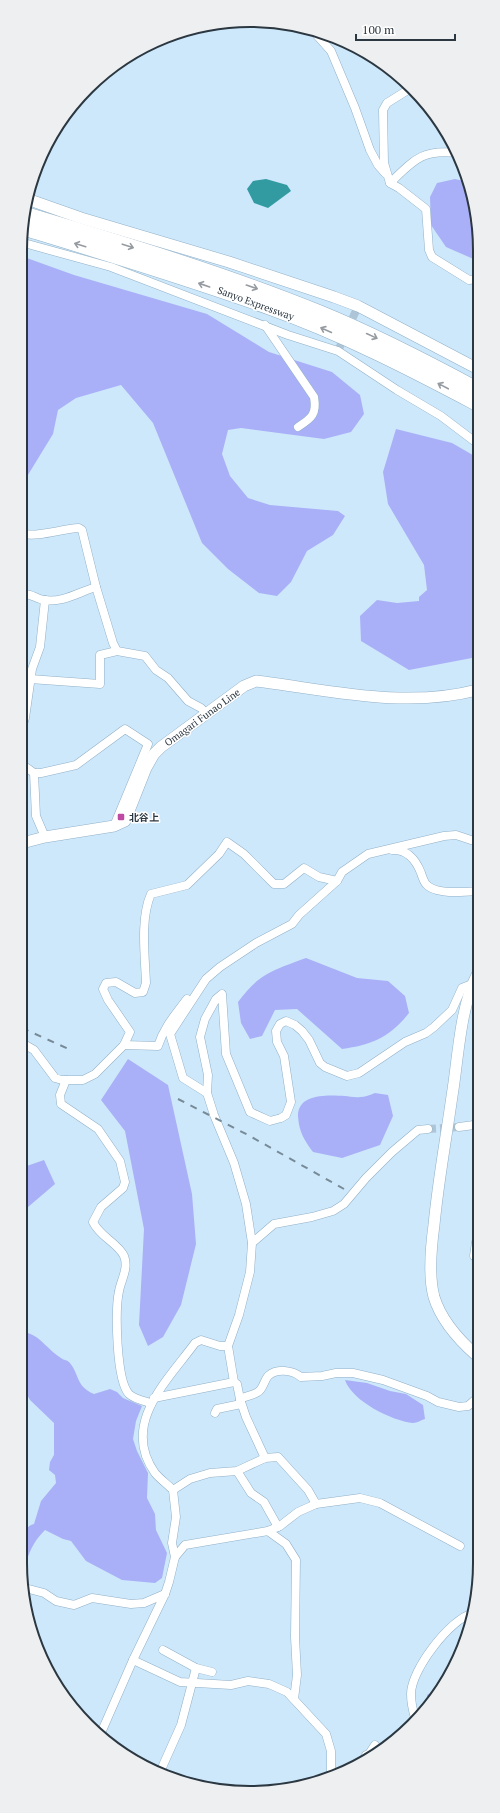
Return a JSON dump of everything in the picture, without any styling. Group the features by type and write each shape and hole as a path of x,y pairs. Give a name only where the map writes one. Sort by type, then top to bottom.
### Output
{"highway":[{"name":"Sanyo Expressway","path":"30,216 195,268 273,295 368,334 473,387"},
{"name":"Sanyo Expressway","path":"28,229 270,307 364,346 430,378 473,401"}],"street":[{"path":"320,38 331,51 356,108 370,150 378,165 389,180 426,209 429,250 432,257 469,280 473,280"},
{"path":"389,180 384,163 383,110 387,103 407,91"},
{"path":"389,180 419,156 433,152 451,153"},
{"path":"32,201 81,218 229,262 358,306 473,366"},
{"path":"27,243 111,267 288,335 338,350 397,390 441,416 473,440"},
{"path":"265,326 314,397 316,408 314,413 298,427"},
{"path":"27,535 34,536 61,529 79,528 82,530 96,587 113,644 117,651"},
{"path":"27,593 45,600 72,598 96,587"},
{"path":"27,702 30,679 40,647 45,600"},
{"path":"30,679 100,684 100,655 117,651 145,656 156,670 168,678 188,701 201,708 206,713"},
{"name":"Omagari Funao Line","path":"114,826 125,821 146,768 160,747 244,686 256,681 356,694 409,699 433,698 473,691"},
{"path":"27,768 34,773 41,773 76,765 125,729 148,744 114,826 45,837 27,842"},
{"path":"34,773 36,816 45,837"},
{"path":"207,1093 183,1078 170,1034 206,979 220,966 256,943 292,924 299,915 337,882 342,872 346,868 368,854 444,836 456,835 473,841"},
{"path":"27,1046 34,1050 55,1078 66,1080 83,1080 95,1074 124,1045 130,1032 108,1000 103,989 106,983 116,982 135,994 143,992 146,983 146,903 150,894 187,885 219,854 227,842 244,854 274,884 284,884 304,868 319,877 337,882"},
{"path":"378,851 396,850 407,853 418,866 426,884 434,889 460,892 473,891"},
{"path":"264,1458 241,1402 237,1384 234,1382 228,1346 239,1315 248,1279 252,1244 246,1204 234,1162 214,1115 207,1093 208,1075 200,1038 205,1019 216,999 222,994 226,1054 250,1112 270,1121 286,1115 291,1102 284,1056 277,1042 276,1031 280,1024 286,1021 295,1025 309,1040 320,1063 325,1067 347,1076 359,1073 404,1042 426,1033 434,1027 452,1010 462,988 473,980"},
{"path":"473,983 462,1030 436,1201 431,1249 434,1297 444,1320 463,1343 473,1352"},
{"path":"124,1045 158,1046 162,1032 168,1023 194,991 198,990"},
{"path":"66,1080 60,1095 61,1104 98,1129 120,1161 125,1182 123,1188 101,1207 93,1222 100,1232 117,1246 124,1255 125,1269 119,1292 118,1348 125,1388 130,1395 153,1401 234,1382"},
{"path":"459,1127 473,1125"},
{"path":"252,1244 274,1224 312,1217 333,1211 344,1204 366,1178 392,1152 418,1130 428,1129"},
{"path":"175,1557 172,1543 176,1517 173,1490 155,1473 145,1453 143,1437 145,1419 153,1401 169,1376 195,1343 201,1340 220,1346 228,1346"},
{"path":"216,1413 217,1409 241,1402 258,1392 269,1375 279,1371 295,1372 301,1377 322,1376 336,1372 353,1373 383,1380 438,1402 459,1407 468,1406 473,1402"},
{"path":"173,1490 190,1479 210,1473 237,1471 264,1458 278,1457 308,1490 316,1504"},
{"path":"237,1471 251,1493 264,1502 278,1527"},
{"path":"102,1730 132,1660 165,1594 175,1557 185,1545 268,1531 278,1527 298,1512 316,1504 360,1498 380,1503 460,1546"},
{"path":"268,1531 286,1544 296,1560 295,1637 297,1675 294,1699"},
{"path":"29,1589 44,1593 56,1601 74,1605 92,1598 131,1604 144,1603 165,1594"},
{"path":"414,1714 411,1694 413,1682 422,1665 445,1631 467,1615"},
{"path":"163,1650 196,1668 212,1672"},
{"path":"132,1660 180,1682 232,1685 248,1681 269,1684 287,1692 326,1734 331,1751 331,1771"},
{"path":"162,1768 181,1725 196,1668"},
{"path":"372,1749 375,1745"}],"shaded area":[{"path":"266,179 287,185 291,191 268,208 254,203 247,189 253,181"},
{"path":"455,179 462,181 469,206 473,235 473,259 446,247 431,225 430,197 437,183"},
{"path":"27,258 74,275 207,314 269,352 332,372 360,395 364,414 351,432 324,439 241,428 228,430 222,454 230,476 248,498 270,505 338,511 345,516 333,535 307,551 291,582 277,596 259,593 228,569 202,543 153,423 121,385 76,398 58,410 53,434 27,476"},
{"path":"396,429 452,443 473,455 473,658 409,670 361,641 360,616 377,600 397,603 419,601 419,597 427,590 424,565 388,504 383,472"},
{"path":"306,958 357,978 388,981 405,996 409,1013 395,1028 380,1038 362,1045 342,1049 297,1009 275,1010 262,1036 250,1039 241,1023 238,1002 260,978"},
{"path":"128,1059 168,1085 192,1194 196,1244 181,1305 163,1337 148,1346 139,1325 144,1229 125,1131 101,1100"},
{"path":"375,1093 388,1095 393,1116 380,1145 342,1158 313,1152 305,1140 300,1127 298,1116 299,1108 303,1103 308,1099 315,1097 358,1097"},
{"path":"44,1160 55,1184 27,1208 27,1166"},
{"path":"27,1334 33,1335 62,1359 69,1362 81,1384 88,1391 94,1394 110,1389 117,1392 123,1398 142,1406 136,1421 133,1439 148,1473 147,1498 155,1514 156,1530 167,1553 162,1578 155,1583 122,1580 86,1561 71,1541 63,1539 45,1530 36,1541 27,1559 27,1527 34,1524 41,1501 56,1483 55,1475 49,1470 50,1462 54,1455 54,1423 30,1400 27,1395"},
{"path":"345,1380 367,1383 390,1391 406,1394 423,1405 425,1419 413,1423 384,1414 364,1402 349,1388"}],"tunnel":[{"path":"338,351 358,306"},
{"path":"428,1129 459,1127"}],"railway":[{"path":"27,1030 73,1051"},
{"path":"178,1099 248,1135 344,1189"}],"place":[{"name":"北谷上","path":"121,817"}]}
